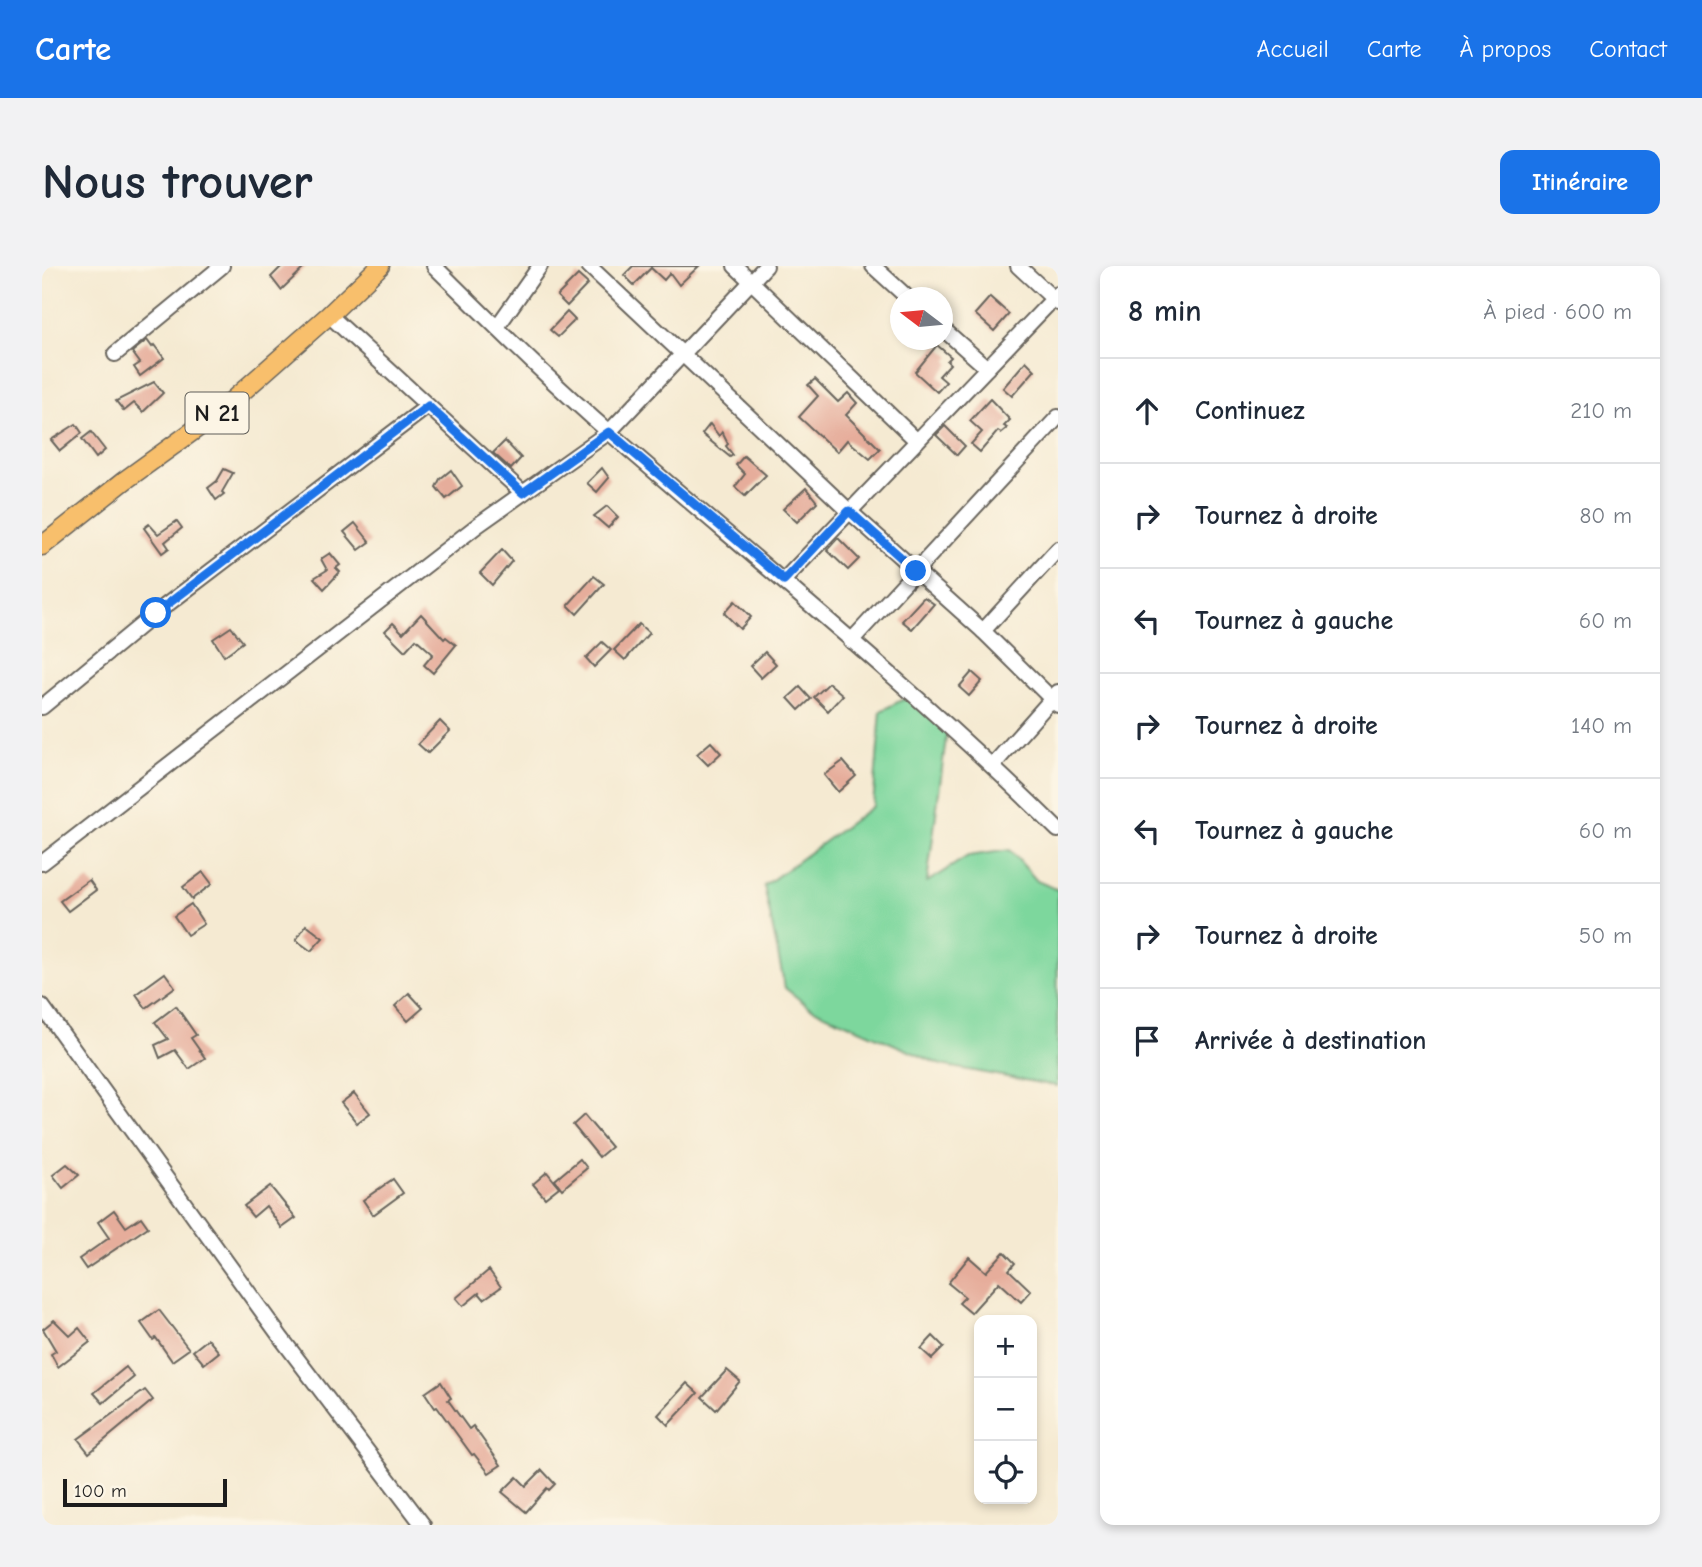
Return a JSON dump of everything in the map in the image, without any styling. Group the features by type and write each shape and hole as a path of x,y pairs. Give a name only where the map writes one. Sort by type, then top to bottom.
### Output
{"main road":[{"name":"N 21","path":"42,546 124,481 218,413 380,266"}],"street":[{"path":"115,354 222,266"},
{"path":"434,266 609,432 784,580 993,765 1058,831"},
{"path":"497,327 540,266"},
{"path":"589,266 849,511 1056,698 993,765"},
{"path":"735,266 917,441"},
{"path":"42,863 478,525 609,432 766,266"},
{"path":"873,266 896,287"},
{"path":"784,580 1056,299 1018,266"},
{"path":"329,315 523,493"},
{"path":"953,337 987,368"},
{"path":"42,707 156,613 428,406"},
{"path":"850,641 1058,417"},
{"path":"983,631 1058,549"},
{"path":"42,1006 282,1339 423,1525"}],"green space":[{"path":"909,696 947,731 927,882 968,856 1010,850 1037,881 1058,890 1057,1086 941,1065 809,1007 785,988 764,886 873,806 881,711"}],"building":[{"path":"282,266 306,266 281,290 271,277"},
{"path":"633,266 699,266 679,285 670,273 664,280 651,268 634,285 624,275"},
{"path":"578,275 588,284 567,306 557,296"},
{"path":"990,297 1009,314 994,331 975,314"},
{"path":"567,312 575,320 558,337 550,330"},
{"path":"147,340 164,358 140,376 134,367 140,363 132,352"},
{"path":"933,350 943,350 951,357 947,361 950,364 939,376 946,382 937,392 915,372"},
{"path":"1026,361 1035,370 1012,396 1003,388"},
{"path":"815,379 838,402 848,393 857,403 846,415 880,449 870,459 847,440 837,452 799,417 818,396 808,385"},
{"path":"154,382 163,393 143,412 134,403 124,411 116,401"},
{"path":"990,399 1010,420 1004,426 1007,428 1001,433 998,431 980,452 971,444 982,432 970,421"},
{"path":"76,424 82,433 60,451 51,440"},
{"path":"710,424 719,436 722,432 728,444 726,446 733,455 730,457 702,434"},
{"path":"945,426 965,446 957,455 936,435"},
{"path":"91,432 105,450 96,458 82,439"},
{"path":"505,441 521,458 511,469 493,453"},
{"path":"744,456 766,475 745,496 735,487 745,474 736,465"},
{"path":"602,468 609,478 597,492 587,483"},
{"path":"224,469 233,473 222,492 224,494 216,500 208,488 217,481"},
{"path":"451,470 462,486 446,499 436,487 440,479"},
{"path":"806,488 817,502 797,522 783,509"},
{"path":"607,506 618,517 608,528 594,516"},
{"path":"177,521 182,528 165,542 169,548 162,553 144,528 149,524 158,534"},
{"path":"355,523 370,542 359,550 344,532"},
{"path":"838,538 859,559 848,570 827,550"},
{"path":"502,550 512,561 492,585 480,573"},
{"path":"330,553 340,565 336,568 340,572 324,589 314,578 327,570 321,559"},
{"path":"594,576 604,584 577,614 568,605"},
{"path":"924,597 934,604 912,629 902,621"},
{"path":"735,601 751,617 740,629 724,613"},
{"path":"421,614 444,639 446,637 456,645 433,673 424,665 433,654 416,639 405,651 385,631 393,623 403,633"},
{"path":"639,624 649,633 625,660 614,650"},
{"path":"231,627 243,642 224,656 213,639"},
{"path":"602,642 611,650 594,667 586,658"},
{"path":"765,652 776,664 761,678 750,666"},
{"path":"972,672 982,681 969,696 959,687"},
{"path":"829,683 843,695 828,711 814,697"},
{"path":"800,687 811,699 799,710 788,698"},
{"path":"440,721 450,731 428,753 418,744"},
{"path":"711,742 721,753 708,765 697,754"},
{"path":"843,761 856,776 838,792 824,775"},
{"path":"203,872 212,884 192,899 183,887"},
{"path":"89,880 96,890 68,911 60,901"},
{"path":"191,904 204,924 187,935 174,916"},
{"path":"306,925 323,938 311,951 296,940"},
{"path":"165,973 175,987 146,1008 136,994"},
{"path":"409,993 423,1008 408,1021 395,1006"},
{"path":"176,1006 196,1035 191,1038 205,1058 189,1069 175,1050 160,1058 155,1045 168,1039 155,1022"},
{"path":"354,1093 370,1113 357,1123 341,1103"},
{"path":"584,1115 611,1147 599,1157 573,1125"},
{"path":"580,1159 587,1168 562,1189 555,1180"},
{"path":"67,1164 79,1175 63,1188 53,1175"},
{"path":"547,1172 559,1187 545,1198 533,1184"},
{"path":"393,1179 403,1193 373,1215 363,1200"},
{"path":"270,1186 296,1218 282,1228 266,1206 253,1217 244,1206"},
{"path":"114,1210 126,1227 141,1217 148,1227 86,1269 79,1259 109,1238 98,1222"},
{"path":"1004,1252 1015,1263 1009,1270 1031,1291 1021,1302 999,1282 971,1313 959,1303 965,1297 948,1283 969,1257 986,1272"},
{"path":"489,1270 501,1287 484,1299 479,1293 463,1306 456,1298"},
{"path":"159,1310 189,1349 172,1361 156,1338 153,1340 141,1323"},
{"path":"54,1320 70,1336 79,1328 90,1342 58,1367 51,1354 56,1351 43,1329"},
{"path":"933,1336 944,1347 932,1359 921,1349"},
{"path":"208,1339 219,1352 204,1364 193,1351"},
{"path":"126,1367 134,1377 103,1403 94,1393"},
{"path":"727,1370 740,1381 716,1410 702,1397"},
{"path":"441,1382 451,1398 448,1400 469,1429 473,1426 501,1465 489,1473 425,1393"},
{"path":"687,1383 698,1393 668,1425 658,1415"},
{"path":"145,1390 153,1400 89,1453 78,1439"},
{"path":"542,1470 555,1484 549,1490 547,1488 526,1512 502,1492 517,1477 526,1486"}],"route":[{"path":"156,613 428,406 523,493 609,432 784,580 849,511 916,571"}]}
